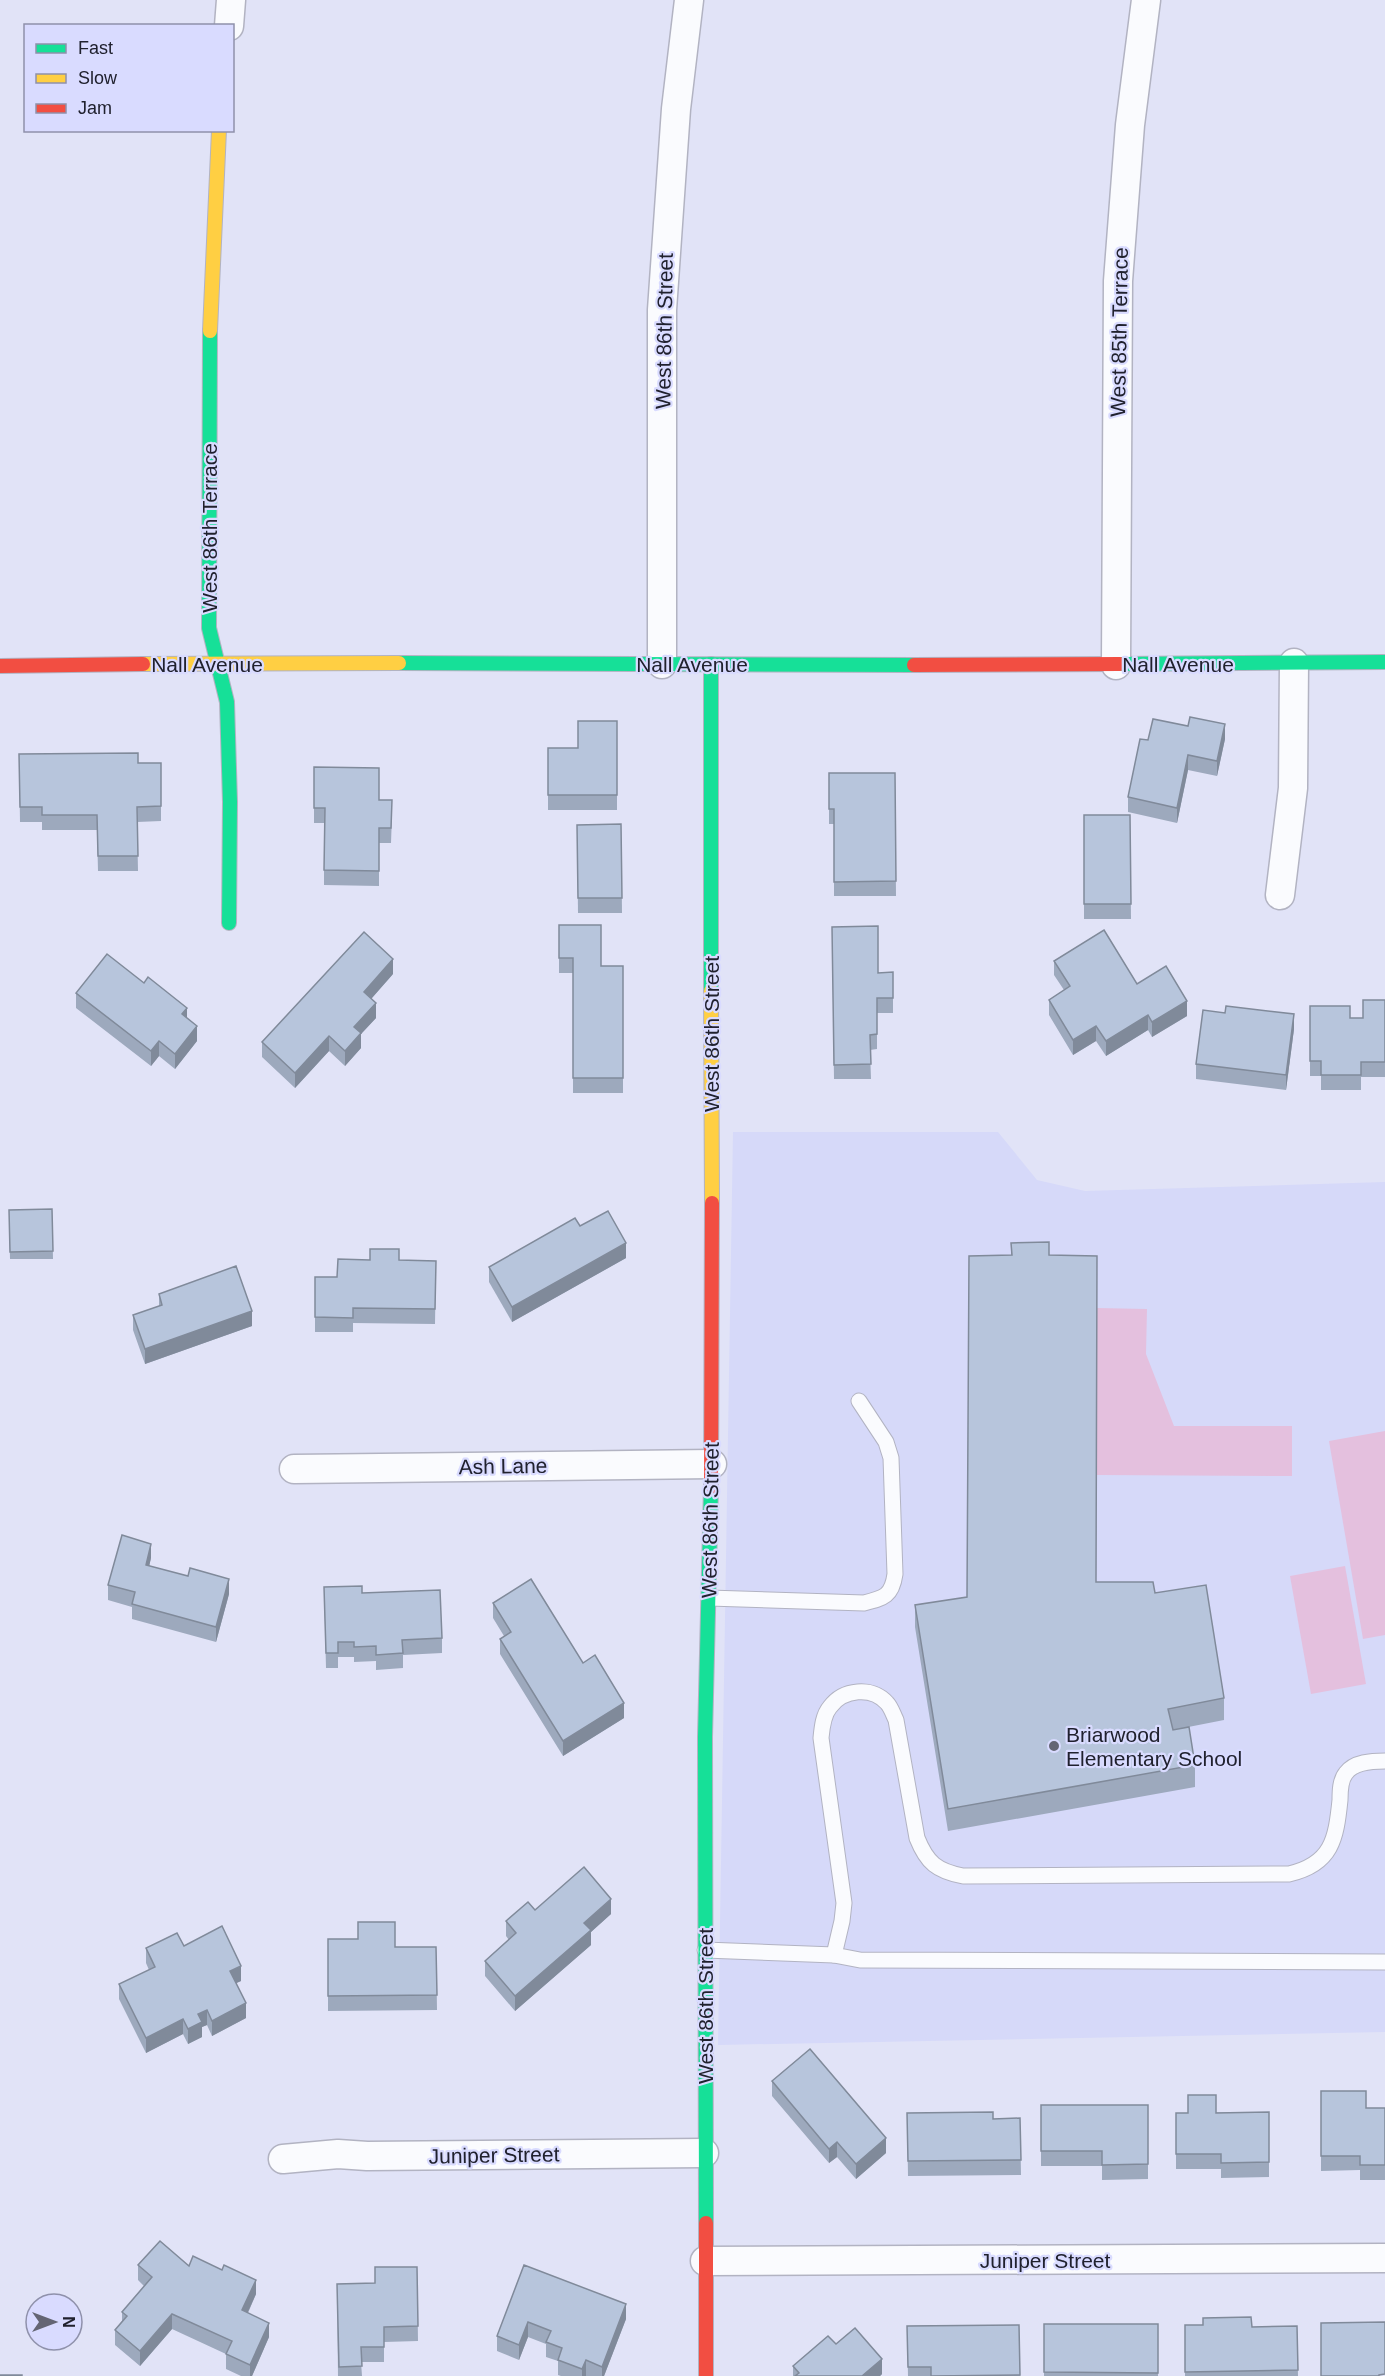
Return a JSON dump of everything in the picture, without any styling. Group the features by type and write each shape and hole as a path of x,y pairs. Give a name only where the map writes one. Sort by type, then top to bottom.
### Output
{"street":[{"path":"229,24 231,0"},
{"name":"West 86th Street","path":"662,664 662,310 675,121 689,0"},
{"name":"West 85th Terrace","path":"1116,665 1118,281 1130,125 1146,0"},
{"name":"West 86th Terrace","path":"219,132 210,298 209,628 227,702 230,802 229,923"},
{"name":"Nall Avenue","path":"0,666 218,663 1116,665 1385,662"},
{"path":"1280,895 1293,788 1294,663"},
{"name":"West 86th Street","path":"706,2376 705,1749 712,1464 711,664"},
{"name":"Ash Lane","path":"294,1469 712,1464"},
{"name":"Juniper Street","path":"284,2159 338,2154 367,2156 704,2152"},
{"name":"Juniper Street","path":"705,2261 1385,2258"}],"lane":[{"path":"709,1598 864,1603 888,1595 894,1586 895,1574 891,1458 886,1442 859,1401"},
{"path":"834,1955 842,1921 843,1888 821,1738 822,1725 829,1707 842,1695 859,1691 875,1693 888,1704 896,1720 917,1839 924,1855 935,1866 947,1873 963,1876 1289,1874 1301,1871 1312,1866 1332,1845 1336,1831 1341,1786 1346,1773 1357,1765 1371,1761 1385,1761"},
{"path":"705,1950 834,1955 860,1960 1385,1962"}],"shaded area":[{"name":"Briarwood Elementary School","path":"733,1132 998,1132 1037,1180 1085,1191 1385,1182 1385,2032 718,2045"},
{"path":"1097,1308 1147,1309 1146,1354 1174,1426 1292,1426 1292,1476 1096,1475"},
{"path":"1385,1431 1385,1635 1363,1639 1329,1441"},
{"path":"1345,1566 1366,1684 1311,1694 1290,1576"}],"building":[{"path":"1190,717 1225,724 1217,761 1188,755 1177,808 1128,797 1140,739 1148,740 1153,719 1188,726"},
{"path":"578,721 617,721 617,795 548,795 548,748 578,748"},
{"path":"138,753 138,763 161,763 161,806 137,807 138,856 98,856 97,815 42,815 42,807 20,807 19,754"},
{"path":"314,767 379,768 379,800 392,800 391,828 379,828 379,871 324,870 325,808 314,808"},
{"path":"829,773 895,773 896,881 834,882 834,809 829,809"},
{"path":"1084,815 1130,815 1131,904 1084,904"},
{"path":"621,824 622,898 578,898 577,825"},
{"path":"559,925 601,925 601,966 623,966 623,1078 573,1078 573,958 559,958"},
{"path":"878,926 878,973 893,972 893,998 877,998 877,1034 870,1035 871,1064 834,1065 832,927"},
{"path":"1104,930 1137,984 1166,966 1187,1001 1152,1022 1148,1015 1106,1041 1096,1026 1073,1040 1049,1000 1070,986 1054,961"},
{"path":"364,932 393,959 364,992 376,1003 354,1027 361,1033 345,1051 329,1036 295,1073 262,1042"},
{"path":"107,954 144,983 148,977 187,1008 182,1014 197,1026 175,1054 159,1041 151,1051 76,993"},
{"path":"1363,1000 1385,1000 1385,1062 1361,1062 1361,1075 1321,1075 1321,1061 1310,1061 1310,1006 1350,1006 1350,1018 1363,1018"},
{"path":"1226,1006 1294,1014 1286,1075 1196,1064 1203,1010 1225,1013"},
{"path":"52,1209 53,1251 10,1252 9,1210"},
{"path":"608,1211 626,1243 512,1307 489,1267 575,1218 580,1226"},
{"name":"Briarwood Elementary School","path":"1049,1242 1049,1255 1097,1256 1096,1582 1153,1582 1155,1593 1206,1585 1224,1698 1168,1709 1173,1730 1189,1727 1195,1765 948,1809 915,1605 967,1597 969,1256 1012,1255 1011,1243"},
{"path":"370,1249 399,1249 399,1260 436,1261 435,1309 353,1308 353,1318 315,1317 315,1277 337,1277 338,1259 370,1260"},
{"path":"236,1266 252,1311 145,1349 133,1315 162,1305 159,1294"},
{"path":"122,1535 151,1544 146,1565 188,1576 190,1568 229,1579 216,1627 132,1604 135,1592 108,1585"},
{"path":"531,1579 583,1663 595,1655 624,1703 563,1741 500,1639 511,1632 493,1603"},
{"path":"362,1586 362,1593 440,1590 442,1638 402,1640 403,1653 376,1655 376,1646 354,1647 354,1642 338,1642 338,1653 326,1653 324,1587"},
{"path":"584,1867 611,1899 584,1923 591,1930 515,1996 485,1961 516,1933 506,1921 528,1902 535,1910"},
{"path":"358,1922 395,1922 395,1947 436,1947 437,1995 328,1996 328,1939 358,1939"},
{"path":"222,1926 241,1966 230,1971 246,2003 212,2021 207,2010 198,2014 202,2022 188,2029 183,2019 146,2038 119,1984 155,1967 146,1948 177,1933 184,1946"},
{"path":"810,2049 886,2138 856,2164 837,2142 829,2149 772,2081"},
{"path":"1321,2091 1366,2091 1366,2108 1385,2108 1385,2165 1360,2165 1360,2156 1321,2156"},
{"path":"1188,2095 1216,2095 1216,2113 1269,2112 1269,2162 1221,2163 1221,2154 1176,2154 1176,2113 1188,2113"},
{"path":"1041,2105 1148,2105 1148,2164 1102,2165 1102,2151 1041,2151"},
{"path":"993,2112 993,2119 1020,2118 1021,2160 908,2161 907,2113"},
{"path":"160,2241 189,2266 193,2256 222,2270 224,2265 256,2280 242,2310 269,2323 250,2365 226,2354 232,2341 172,2314 140,2351 115,2330 127,2316 122,2312 152,2277 138,2265"},
{"path":"524,2265 626,2304 602,2367 586,2360 582,2369 558,2360 562,2348 546,2342 551,2331 528,2322 519,2345 497,2336"},
{"path":"375,2267 417,2267 418,2326 384,2327 384,2347 361,2347 362,2366 339,2367 337,2284 375,2283"},
{"path":"1251,2317 1252,2327 1297,2326 1298,2370 1185,2372 1185,2325 1203,2325 1203,2318"},
{"path":"1385,2322 1385,2374 1379,2376 1321,2376 1321,2323"},
{"path":"1044,2324 1158,2324 1158,2373 1044,2372"},
{"path":"1019,2325 1020,2375 931,2376 931,2367 908,2367 907,2326"},
{"path":"855,2328 882,2359 862,2376 795,2376 799,2373 793,2366 828,2336 836,2344"}],"traffic: fast":[{"path":"210,331 209,628 227,702 230,802 229,923"},
{"path":"1120,664 1385,662"},
{"path":"399,663 914,665"},
{"path":"711,664 711,991"},
{"path":"706,2223 705,1737 711,1487"}],"traffic: slow":[{"path":"210,331 219,132"},
{"path":"143,664 399,663"},
{"path":"711,991 712,1203"}],"traffic: jam":[{"path":"0,666 143,664"},
{"path":"914,665 1120,664"},
{"path":"711,1487 712,1203"},
{"path":"706,2223 706,2376"}],"place":[{"name":"Briarwood Elementary School","path":"1054,1746"}]}
